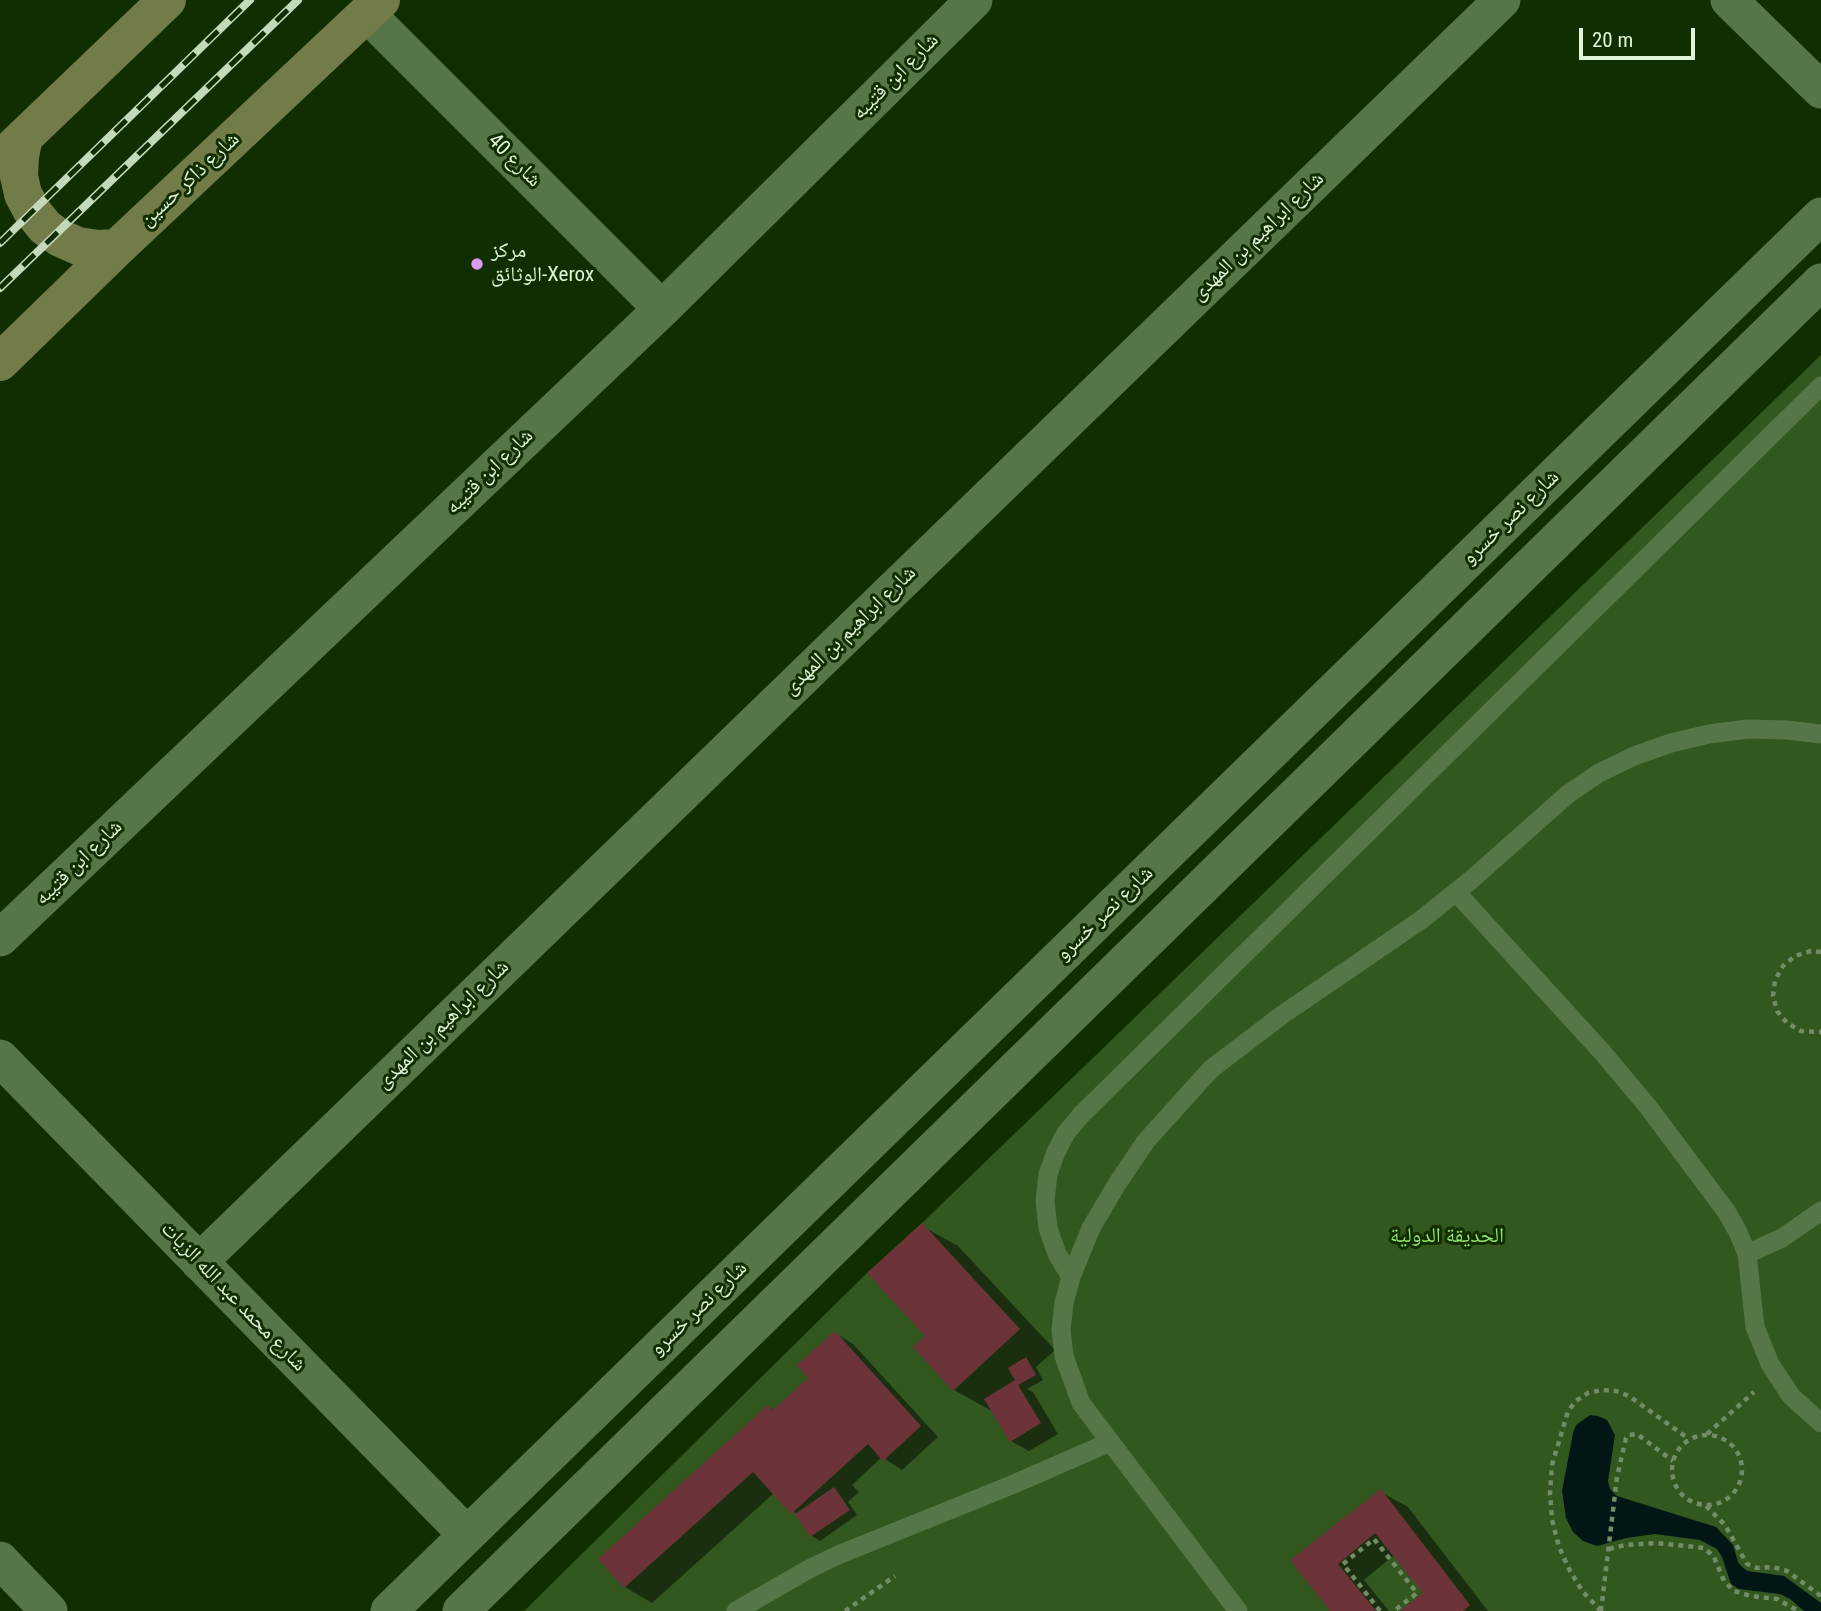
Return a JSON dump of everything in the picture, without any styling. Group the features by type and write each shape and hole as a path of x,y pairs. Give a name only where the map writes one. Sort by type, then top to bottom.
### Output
{"main road":[{"path":"117,248 88,247 60,239 45,227 23,194 19,176 20,156 12,148 167,0"},
{"name":"شارع ذاكر حسين","path":"0,362 117,248 374,7"}],"street":[{"name":"شارع ابن قتيبه","path":"0,938 662,309 974,0"},
{"name":"شارع ابراهيم بن المهدى","path":"199,1262 1502,0"},
{"path":"1729,0 1821,90"},
{"name":"شارع 40","path":"374,7 662,309"},
{"name":"شارع نصر خسرو","path":"389,1611 1818,227"},
{"path":"461,1611 1821,282"},
{"name":"شارع محمد عبد الله الزيات","path":"0,1058 467,1535"},
{"path":"0,1560 50,1611"}],"lane":[{"path":"1070,1277 1056,1254 1048,1228 1045,1201 1048,1174 1056,1153 1066,1133 1081,1115 1821,386"},
{"path":"1238,1611 1081,1403 1064,1356 1062,1316 1070,1277 1091,1228 1117,1184 1146,1141 1211,1069 1282,1015 1401,934 1456,892 1568,794 1600,773 1634,756 1709,734 1761,729 1821,734"},
{"path":"1456,892 1587,1035 1649,1108 1726,1211 1747,1254 1755,1327 1762,1346 1791,1396 1821,1423"},
{"path":"1747,1254 1782,1238 1821,1212"},
{"path":"736,1611 838,1555 1110,1442"}],"path":[{"path":"1821,952 1811,951 1795,956 1783,966 1775,980 1773,996 1777,1011 1787,1023 1801,1031 1821,1032"},
{"path":"1707,1434 1730,1443 1739,1453 1742,1465 1737,1488 1729,1498 1705,1505 1693,1502 1675,1485 1673,1461 1679,1449 1689,1439 1707,1434 1775,1372"},
{"path":"1601,1611 1583,1592 1570,1571 1559,1547 1552,1520 1552,1465 1568,1411 1588,1393 1616,1391 1629,1396 1689,1439"},
{"path":"1601,1611 1617,1477 1624,1443 1629,1435 1637,1434 1673,1461"},
{"path":"1705,1505 1725,1525 1747,1564 1787,1571 1821,1596"},
{"path":"1380,1611 1343,1564 1374,1539 1416,1593 1394,1611"},
{"path":"1609,1547 1657,1543 1704,1548 1714,1557 1724,1581 1734,1591 1777,1599 1798,1611"},
{"path":"845,1611 895,1576"}],"green space":[{"name":"الحديقة الدولية","path":"1821,355 1821,1611 524,1611 867,1273 922,1223"}],"shaded area":[{"path":"1590,1415 1607,1420 1615,1435 1608,1481 1610,1489 1617,1496 1716,1527 1733,1545 1742,1567 1748,1571 1784,1576 1821,1603 1821,1611 1804,1611 1780,1594 1739,1589 1731,1584 1717,1549 1700,1540 1655,1534 1597,1546 1583,1541 1573,1532 1566,1518 1562,1491 1573,1433 1576,1425"}],"building":[{"path":"922,1223 1020,1329 953,1391 913,1347 925,1336 867,1273"},
{"path":"835,1331 921,1426 883,1461 868,1444 791,1514 753,1472 624,1588 598,1559 768,1405 773,1410 808,1378 797,1365"},
{"path":"1026,1357 1036,1375 1018,1385 1041,1423 1010,1442 984,1399 1015,1380 1008,1368"},
{"path":"834,1487 850,1510 810,1537 795,1514"},
{"path":"1381,1489 1470,1605 1463,1611 1400,1611 1423,1593 1375,1533 1338,1564 1376,1611 1330,1611 1290,1560"}],"railway":[{"path":"0,243 250,0"},
{"path":"0,288 298,0"}],"place":[{"name":"مركز الوثائق-Xerox","path":"477,264"}]}
